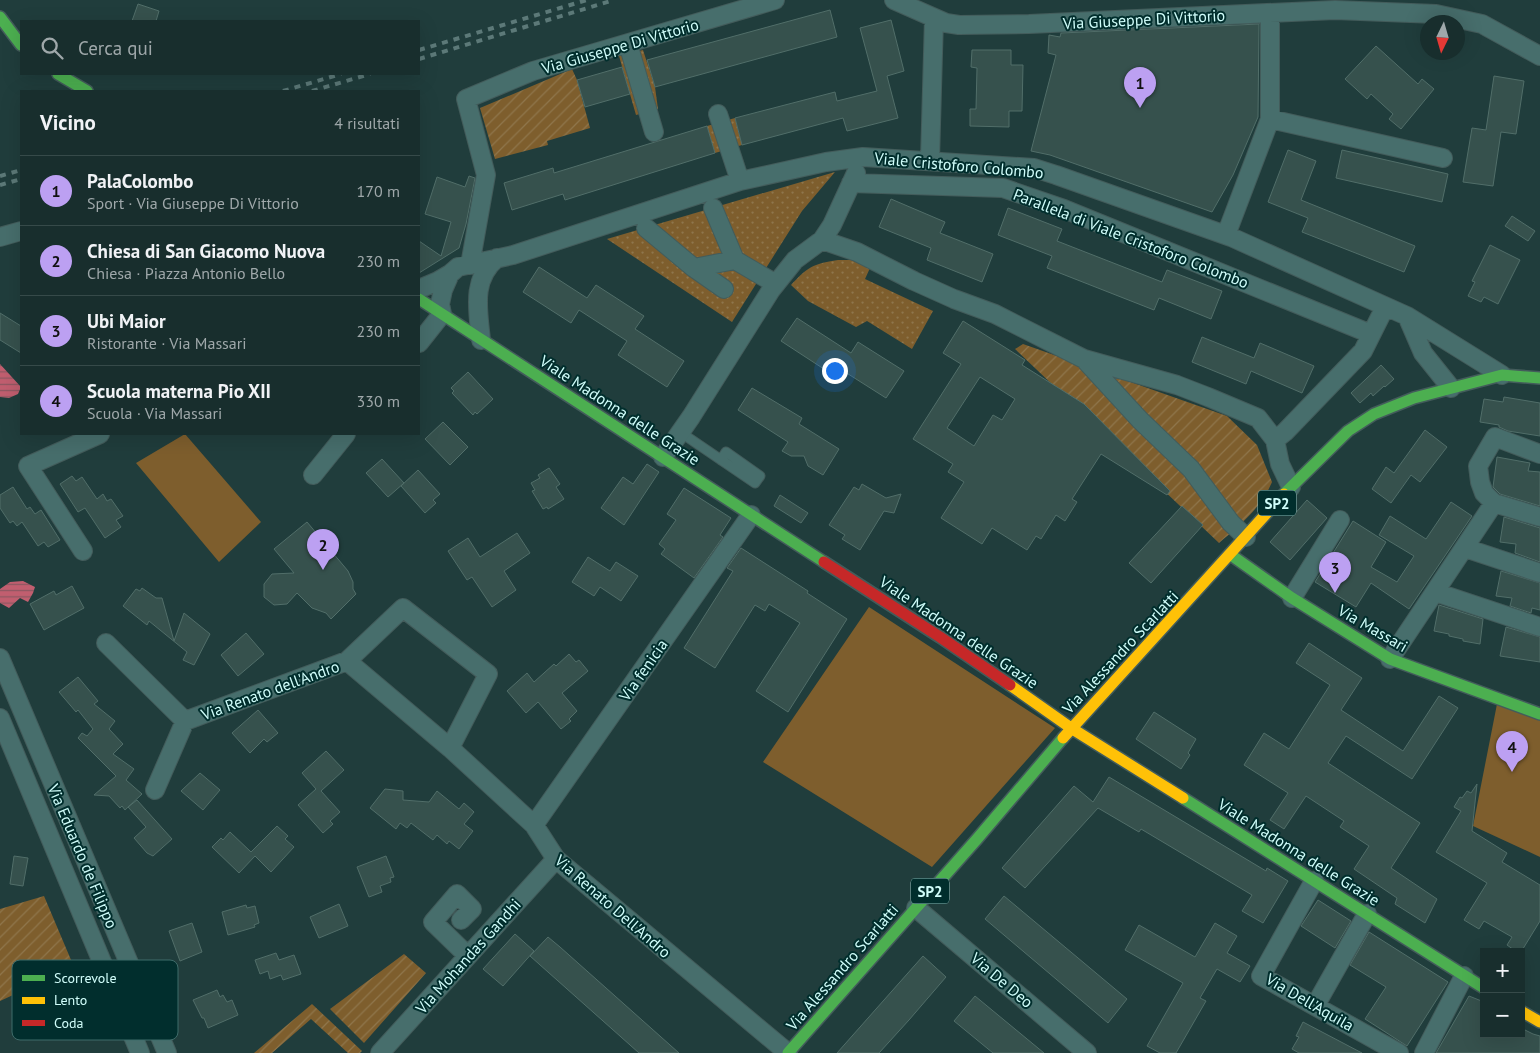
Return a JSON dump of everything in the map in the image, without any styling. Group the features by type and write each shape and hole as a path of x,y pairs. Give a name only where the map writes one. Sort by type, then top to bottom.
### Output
{"street":[{"name":"Via Giuseppe Di Vittorio","path":"470,264 486,175 466,99 533,72 775,0"},
{"name":"Via Giuseppe Di Vittorio","path":"894,0 946,23 959,25 1012,25 1335,10 1436,14 1482,24 1540,56"},
{"path":"1226,235 1270,119 1270,12"},
{"path":"0,17 20,44"},
{"path":"930,160 934,18"},
{"path":"628,44 654,132"},
{"path":"7,48 20,54"},
{"path":"60,75 84,90"},
{"path":"718,114 740,182"},
{"path":"1270,119 1443,158"},
{"path":"663,458 776,284 796,260 822,240 832,225 863,157"},
{"name":"Viale Cristoforo Colombo","path":"420,289 450,274 458,267 497,258 740,182 826,162 863,157 1034,168 1056,174 1226,235 1407,316 1502,375"},
{"name":"Parallela di Viale Cristoforo Colombo","path":"851,183 1003,188 1064,209 1372,334"},
{"path":"713,208 735,260 776,284"},
{"path":"646,228 694,268 724,289"},
{"path":"0,237 20,231"},
{"path":"822,240 858,252 954,299 996,314 1084,359 1177,386 1258,418 1275,440 1280,464 1291,487"},
{"path":"420,342 444,315 457,315 467,311 474,302 485,271 497,258"},
{"path":"694,268 735,260"},
{"path":"444,315 440,304 443,290 450,274"},
{"path":"478,293 481,340"},
{"name":"Viale Madonna delle Grazie","path":"420,300 940,637 1071,728 1480,986"},
{"path":"1275,440 1363,351 1385,307"},
{"path":"1407,316 1424,353 1451,388"},
{"path":"1084,359 1140,420 1192,470 1231,523 1246,537"},
{"name":"Via Alessandro Scarlatti","path":"788,1053 1071,728 1291,487 1348,431 1374,414 1414,398 1502,375 1540,378"},
{"path":"83,551 28,466 98,435"},
{"path":"313,475 345,435"},
{"path":"1540,454 1495,437 1478,466 1480,482 1484,493 1494,504 1540,517"},
{"path":"1390,660 1494,504"},
{"name":"Via fenicia","path":"534,825 751,515"},
{"path":"1292,598 1340,520"},
{"path":"1465,548 1540,573"},
{"name":"Via Massari","path":"1230,555 1292,598 1390,660 1540,714"},
{"path":"1435,592 1540,627"},
{"path":"347,661 403,608 488,674 450,748"},
{"name":"Via Renato dell'Andro","path":"106,643 185,722 347,661"},
{"name":"Via Eduardo de Filippo","path":"0,658 128,960"},
{"name":"Via Renato Dell'Andro","path":"347,661 450,748 534,825 556,859 788,1053"},
{"name":"Via Eduardo de Filippo","path":"0,718 101,960"},
{"path":"155,790 185,722"},
{"name":"Via Mohandas Gandhi","path":"380,1053 556,859"},
{"name":"Via Dell'Aquila","path":"1314,881 1260,976 1399,1053"},
{"path":"461,920 472,909 457,894 433,922 468,956"},
{"name":"Via De Deo","path":"916,908 1088,1053"},
{"path":"1315,1006 1367,914"},
{"path":"1424,1053 1464,976"},
{"path":"1525,1013 1540,1022"},
{"name":"Via Eduardo de Filippo","path":"135,1040 140,1053"},
{"name":"Via Eduardo de Filippo","path":"162,1040 167,1053"}],"lane":[{"path":"680,432 721,460"}],"shaded area":[{"path":"643,50 655,87 658,109 636,115 619,56"},
{"path":"572,69 577,80 590,128 547,141 548,145 495,159 480,108"},
{"path":"735,118 742,145 715,153 707,126"},
{"path":"835,172 802,211 732,322 607,239"},
{"path":"838,260 856,260 870,268 865,279 933,311 912,349 867,321 856,327 808,301 791,285 811,267"},
{"path":"1023,344 1227,416 1257,445 1272,482 1268,491 1250,515 1219,543 1015,349"},
{"path":"0,364 20,386 20,389 18,394 9,398 0,397"},
{"path":"186,435 261,522 219,562 136,463"},
{"path":"23,581 35,587 28,602 20,598 9,608 0,603 0,589 10,582"},
{"path":"869,607 1055,728 932,867 763,762"},
{"path":"1497,704 1540,719 1540,857 1473,826"},
{"path":"44,896 71,960 12,960 12,995 0,1001 0,909"},
{"path":"404,954 426,973 364,1043 330,1009"},
{"path":"312,1004 362,1051 360,1053 348,1053 311,1019 272,1053 254,1053"}],"building":[{"path":"138,4 159,11 156,20 132,20"},
{"path":"830,10 837,37 655,87 647,60"},
{"path":"891,20 904,71 887,76 898,118 847,131 843,118 742,145 735,118 835,92 837,101 877,91 860,28"},
{"path":"1259,24 1258,117 1233,175 1212,212 1050,155 1031,151 1056,55 1048,53 1049,35 1060,37 1061,33"},
{"path":"1376,46 1418,84 1422,79 1434,89 1401,129 1389,119 1393,114 1371,94 1367,99 1345,79"},
{"path":"972,50 1011,50 1011,65 1023,65 1022,111 1009,111 1009,127 970,126 970,109 976,109 977,68 971,67"},
{"path":"622,67 630,94 585,107 577,80"},
{"path":"1494,76 1524,81 1516,134 1501,132 1493,186 1463,182 1472,128 1486,130"},
{"path":"707,126 715,153 565,200 563,194 512,210 504,183 553,168 554,173"},
{"path":"1288,150 1316,161 1301,200 1415,246 1404,272 1302,232 1308,218 1268,202"},
{"path":"1342,150 1448,174 1442,202 1336,178"},
{"path":"469,176 475,178 459,248 420,272 420,242 441,256 451,222 425,214 437,177 465,187"},
{"path":"891,199 945,222 940,233 993,254 982,282 927,260 931,248 879,227"},
{"path":"1008,208 1062,229 1057,241 1162,282 1167,270 1222,291 1211,319 1159,298 1154,310 1047,268 1052,256 998,235"},
{"path":"1512,216 1535,231 1528,241 1505,226"},
{"path":"1490,245 1520,260 1498,304 1484,297 1481,302 1468,296 1475,282 1472,281"},
{"path":"539,267 587,298 596,285 644,316 635,329 684,361 667,387 618,355 627,341 579,310 571,323 523,292"},
{"path":"0,313 20,325 20,352 0,340"},
{"path":"797,318 851,353 858,342 904,371 886,398 834,365 830,373 781,341"},
{"path":"963,321 1025,360 1022,365 1084,404 1170,491 1167,495 1101,454 1072,499 1077,502 1065,521 1056,515 1041,539 1036,536 1027,550 992,528 982,544 941,518 964,482 948,472 953,464 913,439 961,364 943,353","holes":["980,377 1015,399 1002,420 993,415 974,446 947,428"]},
{"path":"1202,337 1254,358 1260,343 1314,366 1302,393 1251,371 1246,384 1192,362"},
{"path":"1381,365 1394,379 1373,396 1371,393 1360,403 1351,393"},
{"path":"468,372 493,399 477,414 475,412 473,415 452,393 454,391 451,388"},
{"path":"752,388 802,418 799,424 839,449 823,475 808,466 804,456 791,456 782,451 788,442 738,410"},
{"path":"1504,397 1540,403 1540,436 1508,431 1499,427 1499,425 1480,422 1484,399 1503,402"},
{"path":"443,422 468,447 450,465 425,439"},
{"path":"1425,430 1447,447 1420,482 1411,475 1391,503 1372,489 1386,467 1394,473"},
{"path":"1497,457 1530,463 1528,471 1540,472 1540,506 1500,494 1493,487"},
{"path":"382,459 404,483 388,497 366,473"},
{"path":"647,464 659,472 624,525 601,508 623,477 633,484"},
{"path":"549,468 560,484 556,487 564,499 548,509 547,507 543,509 532,491 535,490 531,483 540,478 538,475"},
{"path":"418,470 440,494 433,500 436,503 425,513 401,486"},
{"path":"72,476 76,481 82,477 97,499 103,494 107,501 111,499 123,516 116,520 121,527 105,538 85,508 78,512 60,484"},
{"path":"862,484 886,498 901,494 894,513 884,511 860,550 842,539 845,535 829,525 854,487 859,490"},
{"path":"13,487 27,509 30,507 35,514 41,510 60,540 48,547 44,542 38,546 22,522 17,526 13,521 10,523 0,508 0,495"},
{"path":"684,488 731,518 720,535 723,537 694,578 661,554 665,549 659,544 676,520 667,514"},
{"path":"780,495 808,513 801,523 774,506"},
{"path":"1307,500 1327,518 1290,560 1270,542"},
{"path":"1451,502 1472,516 1409,609 1371,583 1356,607 1315,582 1353,521 1386,542 1371,567 1397,582 1414,556 1379,535 1390,516 1426,539"},
{"path":"1182,506 1203,525 1151,583 1129,563"},
{"path":"1504,517 1540,528 1540,562 1515,553 1516,544 1500,542"},
{"path":"307,522 348,571 356,594 331,619 326,613 312,608 297,593 287,604 274,605 264,597 264,584 272,574 294,573 274,549"},
{"path":"517,533 530,553 504,571 516,590 492,607 472,577 467,580 448,551 468,538 480,557"},
{"path":"741,548 808,591 807,593 847,619 788,712 756,691 800,623 769,604 765,611 755,605 715,668 684,648 733,571 727,568"},
{"path":"588,557 610,571 616,562 638,576 621,601 600,587 594,596 572,582"},
{"path":"1501,571 1540,583 1540,610 1532,608 1531,613 1510,606 1512,598 1496,596"},
{"path":"72,586 84,608 44,630 30,604 54,591 56,595"},
{"path":"142,588 156,598 162,598 174,641 184,613 210,634 194,665 183,660 187,652 149,621 147,625 123,606 136,589 140,591"},
{"path":"1439,605 1483,619 1480,644 1463,641 1463,639 1449,636 1449,634 1434,631"},
{"path":"1506,627 1540,637 1540,662 1500,656"},
{"path":"246,633 264,654 238,676 221,655"},
{"path":"1309,643 1362,678 1341,710 1403,751 1439,696 1458,708 1412,779 1346,736 1328,763 1420,823 1391,868 1437,899 1425,923 1395,904 1397,898 1354,869 1369,846 1340,827 1344,821 1306,796 1284,829 1270,820 1288,793 1244,765 1264,733 1289,749 1330,685 1296,663"},
{"path":"569,654 576,662 579,660 588,671 562,693 577,711 569,719 571,721 561,729 538,702 526,713 507,691 527,673 534,682 554,664 556,666"},
{"path":"78,677 98,701 94,704 115,721 109,729 123,744 113,754 134,769 126,780 142,794 125,810 122,806 120,808 109,796 94,795 116,776 78,738 82,733 87,736 93,729 78,710 76,712 59,692"},
{"path":"258,710 278,733 267,742 264,739 250,753 232,733"},
{"path":"1154,712 1196,739 1188,753 1190,755 1181,769 1136,739"},
{"path":"326,751 344,770 321,791 340,812 330,821 333,824 323,833 298,805 316,789 302,773"},
{"path":"200,773 220,790 203,810 181,791"},
{"path":"1109,777 1266,871 1267,868 1288,881 1263,923 1242,911 1252,895 1141,829 1139,832 1098,808 1025,888 1002,868 1074,786 1093,802"},
{"path":"1477,784 1472,831 1507,853 1502,862 1540,885 1540,921 1523,948 1511,948 1507,945 1512,937 1484,921 1479,929 1464,920 1487,883 1436,852 1461,811 1454,807 1460,797 1462,798 1467,791 1471,793"},
{"path":"385,789 403,791 403,800 429,802 437,791 459,809 464,803 474,812 464,824 473,831 459,849 449,841 447,844 437,835 433,840 411,823 407,828 400,823 396,829 370,808"},
{"path":"137,800 172,839 153,856 147,853 134,838 146,827 128,807"},
{"path":"277,826 288,836 285,839 294,847 271,872 255,856 239,873 212,847 221,838 223,840 230,832 251,852"},
{"path":"14,856 28,858 23,886 10,884"},
{"path":"386,856 394,877 390,878 391,882 380,886 382,892 369,897 357,867"},
{"path":"1004,896 1127,999 1108,1023 985,919"},
{"path":"1318,900 1351,921 1335,948 1301,926"},
{"path":"339,904 348,926 319,938 310,917"},
{"path":"246,905 247,908 255,906 259,923 254,925 255,927 228,935 222,912"},
{"path":"192,923 202,952 180,961 169,931"},
{"path":"1215,923 1237,936 1227,953 1250,966 1240,982 1217,969 1200,998 1206,1001 1176,1053 1160,1053 1147,1046 1183,983 1125,950 1139,925 1195,957"},
{"path":"1369,932 1448,982 1407,1046 1365,1019 1386,987 1350,965"},
{"path":"515,934 534,951 503,986 483,969"},
{"path":"548,937 679,1053 639,1053 530,956"},
{"path":"276,953 279,960 294,955 301,974 283,980 281,975 270,979 268,971 260,974 255,960"},
{"path":"923,956 946,977 909,1020 879,1053 837,1053"},
{"path":"217,990 220,997 223,995 227,1002 232,1000 238,1015 208,1028 193,1000"},
{"path":"975,996 1044,1053 993,1053 954,1021"},
{"path":"1469,996 1480,1000 1480,1038 1525,1038 1525,1030 1540,1036 1540,1053 1436,1053"},
{"path":"1303,1022 1362,1053 1299,1053 1292,1049 1299,1037 1296,1036"}],"railway":[{"path":"420,50 587,0"},
{"path":"420,59 614,0"},
{"path":"286,90 338,75"},
{"path":"315,90 367,75"},
{"path":"0,176 20,170"},
{"path":"0,185 20,179"}],"traffic: fast":[{"path":"0,17 20,44"},
{"path":"60,75 85,90"},
{"path":"420,300 824,562"},
{"path":"1284,494 1348,431 1374,414 1414,398 1502,375 1540,378"},
{"path":"1231,555 1292,598 1390,659 1540,714"},
{"path":"788,1053 977,839 1063,738"},
{"path":"1183,798 1480,985"}],"traffic: slow":[{"path":"1063,738 1284,494"},
{"path":"1010,685 1071,728 1183,798"},
{"path":"1525,1013 1540,1022"}],"traffic: jam":[{"path":"824,562 1010,685"}],"place":[{"name":"PalaColombo","path":"1140,108"},
{"name":"Chiesa di San Giacomo Nuova","path":"323,570"},
{"name":"Ubi Maior","path":"1335,593"},
{"name":"Scuola materna Pio XII","path":"1512,772"}]}
